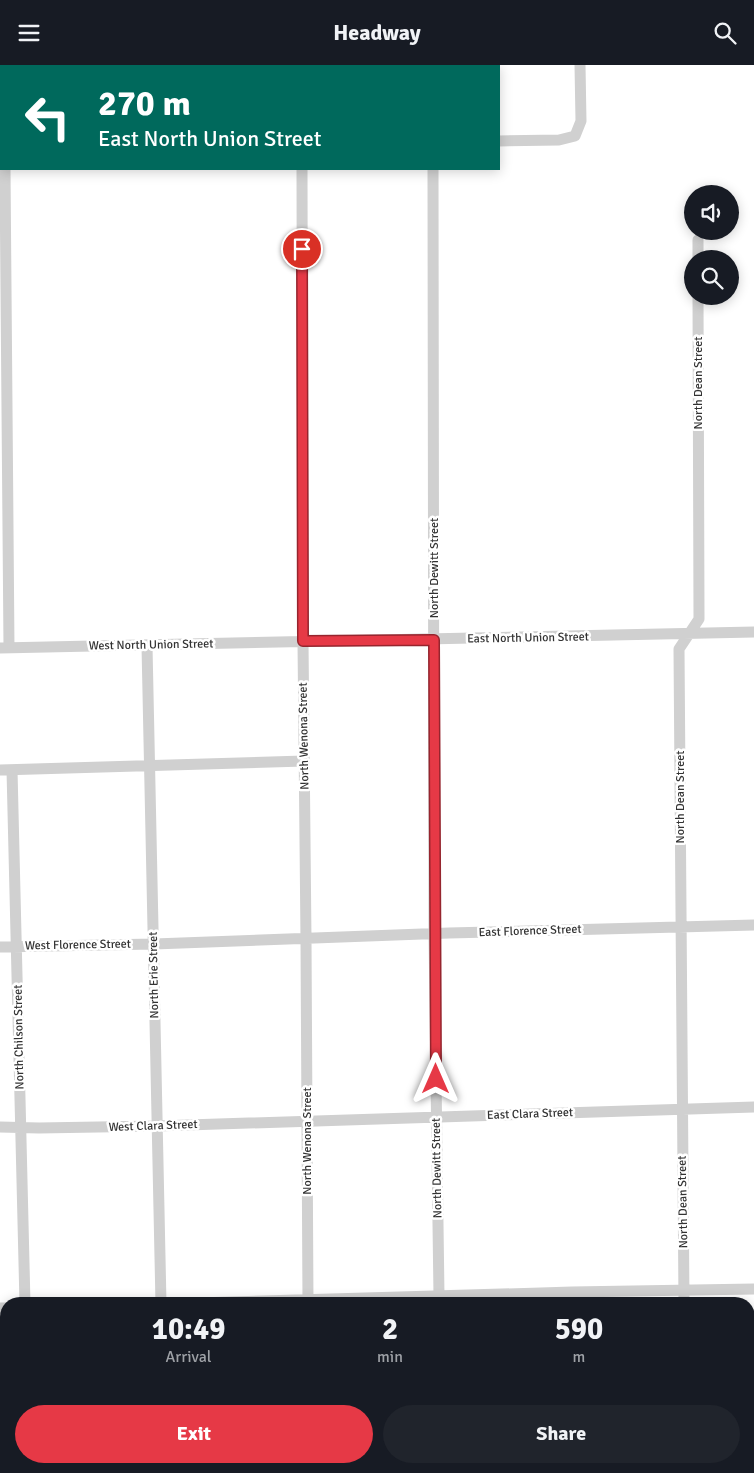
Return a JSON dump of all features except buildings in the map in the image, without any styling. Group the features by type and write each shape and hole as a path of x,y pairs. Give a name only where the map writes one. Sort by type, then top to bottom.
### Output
{"street":[{"path":"500,141 559,140 575,135 581,121 580,65"},
{"path":"4,648 5,170"},
{"name":"North Wenona Street","path":"302,170 308,1297"},
{"name":"North Dewitt Street","path":"433,170 434,934 439,1297"},
{"path":"698,240 698,250"},
{"name":"North Dean Street","path":"684,1297 679,649 699,619 698,305"},
{"name":"East North Union Street","path":"303,641 689,635 754,632"},
{"name":"West North Union Street","path":"4,648 303,641"},
{"name":"North Erie Street","path":"147,646 162,1297"},
{"path":"6,770 304,761"},
{"name":"North Chilson Street","path":"6,770 17,946 25,1297"},
{"name":"East Florence Street","path":"306,939 754,925"},
{"name":"West Florence Street","path":"0,947 306,939"},
{"name":"East Clara Street","path":"306,1121 754,1107"},
{"name":"West Clara Street","path":"0,1127 157,1126 306,1121"},
{"path":"439,1297 572,1292 754,1289"}],"route":[{"path":"302,249 303,641 434,640 436,1079"}]}
